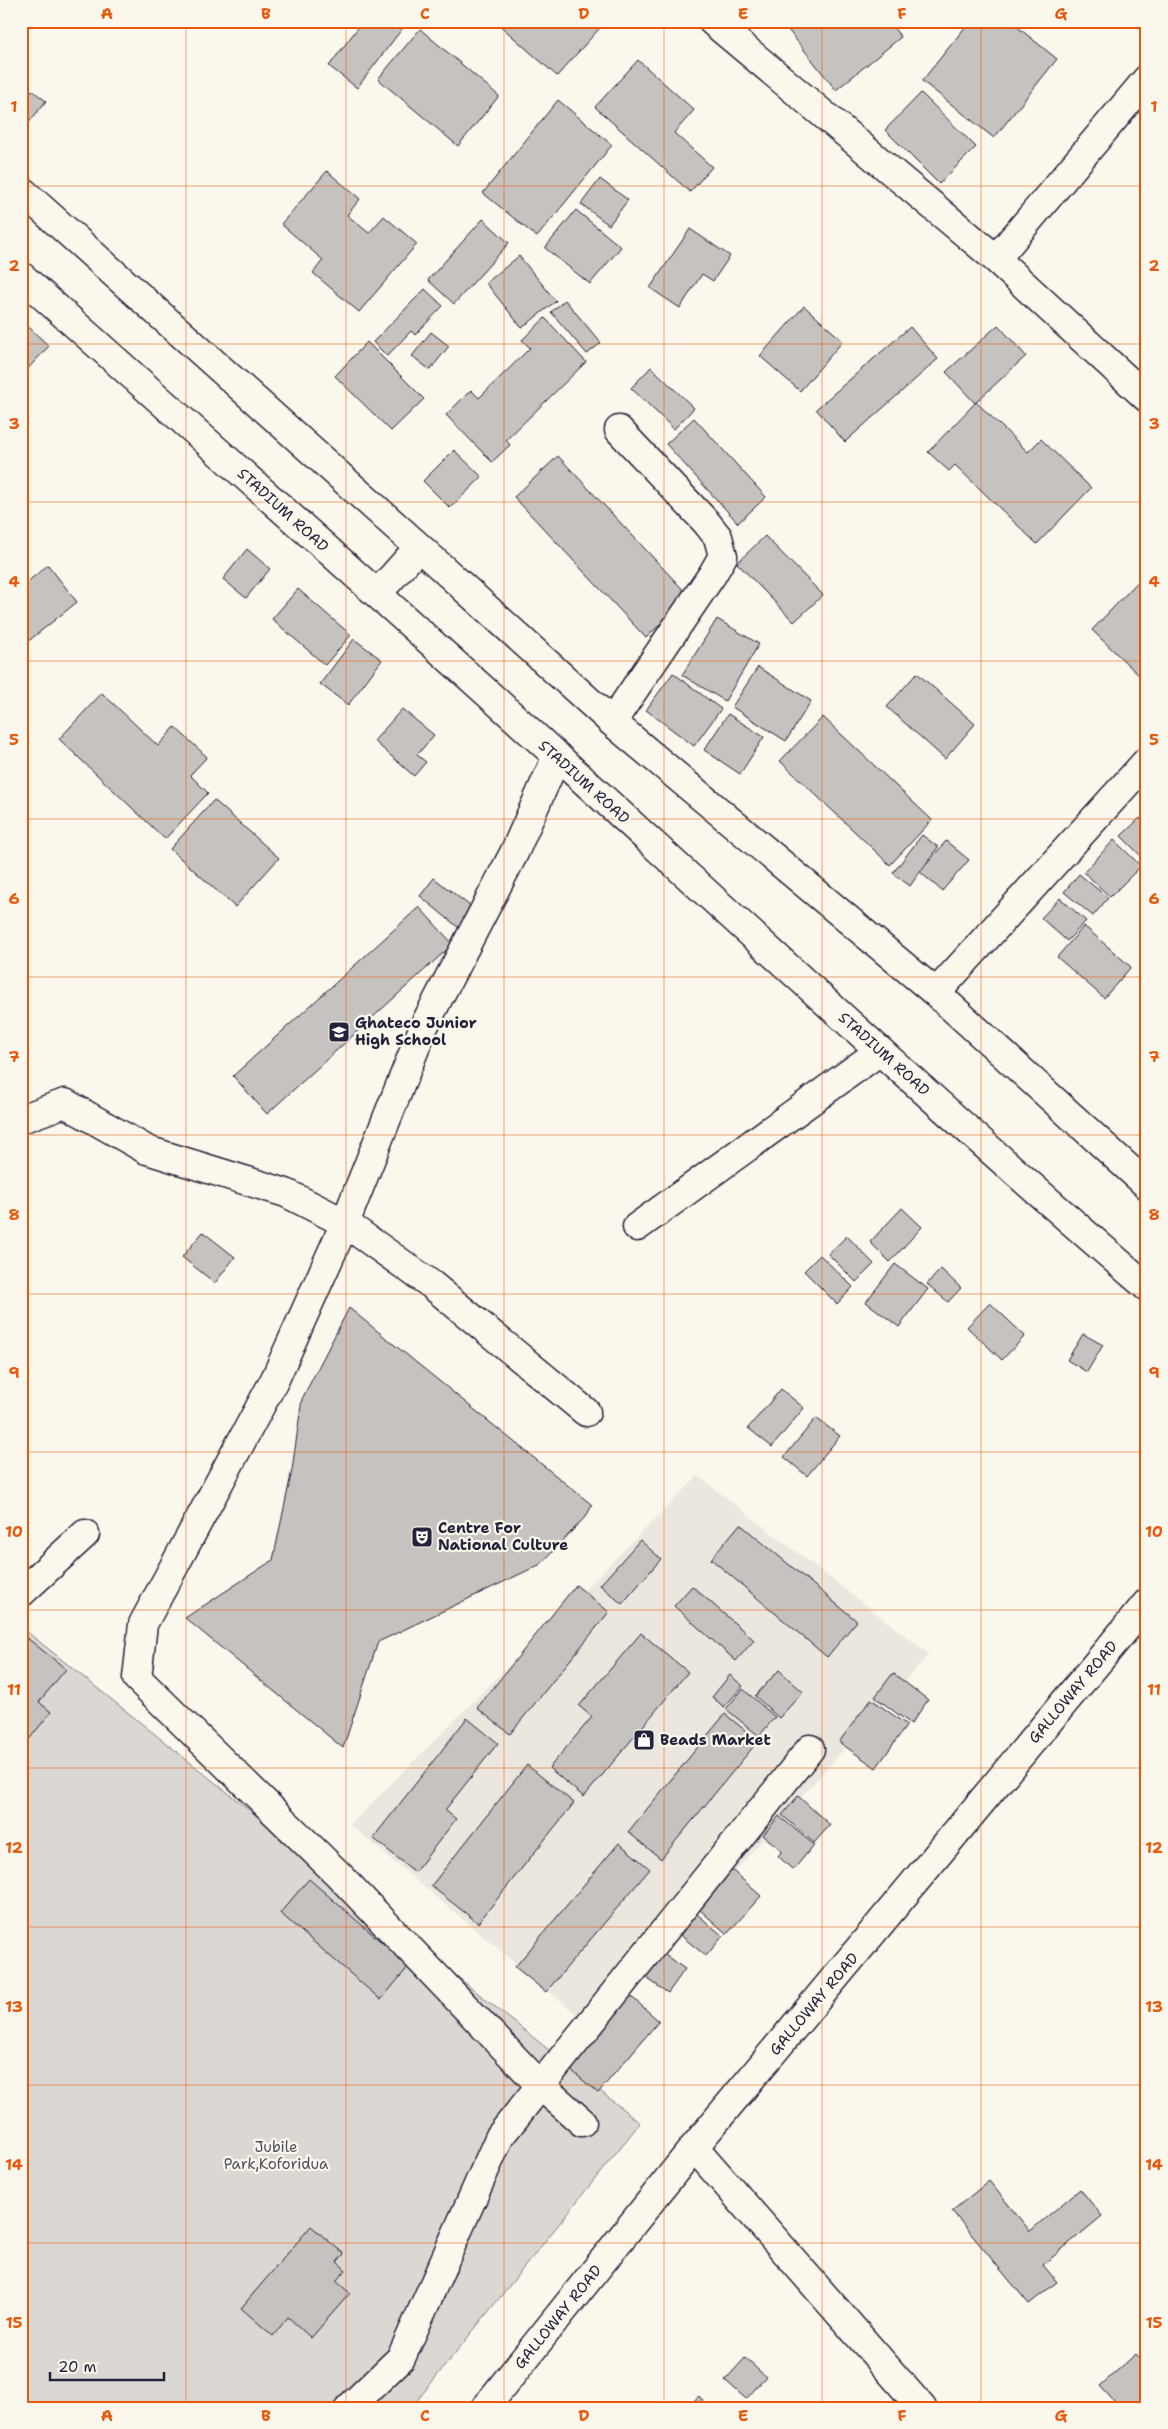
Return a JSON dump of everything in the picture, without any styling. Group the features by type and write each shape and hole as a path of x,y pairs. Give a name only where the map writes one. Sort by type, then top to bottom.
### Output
{"street":[{"path":"712,21 996,259 1147,398"},
{"path":"996,259 1147,79"},
{"path":"21,190 420,547 612,722 936,992 1147,1186"},
{"name":"STADIUM ROAD","path":"21,276 377,594 880,1052 1147,1287"},
{"path":"612,722 712,575 722,556 718,537 620,430"},
{"path":"377,594 420,547"},
{"path":"556,756 514,853 424,1026 345,1223 276,1379 143,1624 137,1678 338,1874 540,2085 582,2122"},
{"path":"936,992 1147,761"},
{"path":"637,1227 880,1052"},
{"path":"21,1119 65,1104 147,1150 286,1193 345,1223 432,1285 586,1412"},
{"path":"21,1593 85,1534"},
{"name":"GALLOWAY ROAD","path":"485,2408 694,2148 1147,1602"},
{"path":"350,2408 401,2358 500,2136 810,1749"},
{"path":"694,2148 922,2408"}],"shaded area":[{"name":"Beads Market","path":"698,1476 929,1654 594,2029 350,1825"}],"green space":[{"name":"Jubile Park,Koforidua","path":"21,1627 640,2123 411,2408 21,2408"}],"building":[{"path":"363,21 408,21 357,88 329,66"},
{"path":"495,21 606,21 557,76"},
{"path":"781,21 888,21 901,37 836,90"},
{"path":"970,21 1010,21 1057,59 994,138 922,81"},
{"path":"420,29 499,96 458,146 378,79"},
{"path":"638,60 694,110 674,133 712,167 690,192 595,107"},
{"path":"32,90 46,101 23,130 21,104"},
{"path":"921,93 976,147 939,184 885,130"},
{"path":"558,100 612,145 537,237 483,193"},
{"path":"327,171 360,199 347,215 369,233 384,216 417,244 359,312 313,273 323,260 281,224"},
{"path":"600,179 628,200 609,225 581,204"},
{"path":"576,210 621,247 590,284 545,248"},
{"path":"483,219 509,243 454,304 428,280"},
{"path":"690,229 730,256 713,281 702,274 680,308 650,288"},
{"path":"519,256 556,301 522,328 486,283"},
{"path":"425,289 443,306 415,335 411,331 387,356 373,342"},
{"path":"565,300 601,343 587,354 551,312"},
{"path":"804,306 843,341 800,391 760,356"},
{"path":"545,318 586,362 506,440 510,445 492,462 446,415 471,390 479,398 530,348 522,340"},
{"path":"21,320 49,346 21,376"},
{"path":"998,325 1026,356 975,403 946,372"},
{"path":"910,327 938,359 845,442 816,409"},
{"path":"431,332 449,346 430,370 412,356"},
{"path":"367,342 424,399 391,431 335,376"},
{"path":"651,367 694,408 674,429 631,388"},
{"path":"976,402 1028,452 1041,439 1091,488 1037,544 955,465 949,471 928,452"},
{"path":"694,418 766,497 738,523 666,444"},
{"path":"454,450 482,477 450,508 423,481"},
{"path":"558,456 689,596 646,638 514,497"},
{"path":"765,536 823,595 794,622 737,563"},
{"path":"247,549 270,569 246,598 223,579"},
{"path":"48,565 77,602 21,647 21,587"},
{"path":"1147,572 1147,683 1092,630"},
{"path":"298,589 351,635 325,665 272,619"},
{"path":"717,619 759,644 725,701 682,675"},
{"path":"354,639 382,660 348,705 320,684"},
{"path":"758,667 811,701 786,741 732,707"},
{"path":"673,673 721,709 694,746 646,710"},
{"path":"917,673 975,724 945,759 887,707"},
{"path":"102,693 158,746 175,727 207,757 190,775 208,793 165,839 59,739"},
{"path":"402,709 434,735 417,755 426,762 414,776 374,741"},
{"path":"728,714 764,737 740,774 704,750"},
{"path":"823,717 932,820 890,865 780,761"},
{"path":"214,800 279,858 235,907 170,849"},
{"path":"1140,818 1147,825 1147,862 1121,836"},
{"path":"922,835 938,847 910,886 893,873"},
{"path":"1114,840 1141,866 1110,897 1084,872"},
{"path":"946,841 969,860 942,891 920,872"},
{"path":"1079,874 1108,898 1093,916 1064,892"},
{"path":"434,878 474,909 459,928 420,896"},
{"path":"1060,898 1086,921 1067,941 1041,918"},
{"path":"419,907 453,944 267,1114 233,1076"},
{"path":"1084,926 1131,967 1104,998 1057,957"},
{"path":"902,1208 922,1227 890,1262 870,1242"},
{"path":"203,1232 235,1257 215,1283 182,1257"},
{"path":"847,1236 874,1264 856,1282 828,1254"},
{"path":"820,1255 853,1287 837,1304 804,1271"},
{"path":"895,1264 928,1289 899,1327 866,1302"},
{"path":"941,1269 961,1288 948,1302 927,1284"},
{"path":"990,1303 1025,1336 1002,1360 967,1327"},
{"name":"Centre For National Culture","path":"349,1308 592,1505 587,1515 541,1564 378,1642 343,1748 185,1618 273,1560 292,1470 302,1399"},
{"path":"1083,1334 1103,1345 1087,1372 1067,1360"},
{"path":"781,1389 804,1408 772,1447 748,1428"},
{"path":"816,1418 840,1436 807,1476 784,1457"},
{"path":"740,1524 857,1621 827,1657 711,1559"},
{"path":"640,1540 661,1559 622,1604 600,1585"},
{"path":"576,1585 609,1612 510,1734 477,1708"},
{"path":"692,1586 754,1640 736,1661 674,1606"},
{"path":"641,1633 688,1672 584,1797 549,1768 592,1717 579,1706"},
{"path":"27,1638 66,1669 39,1702 51,1712 26,1743 21,1739 21,1646"},
{"path":"779,1670 803,1692 779,1718 755,1696"},
{"path":"893,1673 928,1700 911,1724 875,1697"},
{"path":"730,1675 743,1686 724,1707 712,1697"},
{"path":"743,1689 775,1717 759,1736 726,1709"},
{"path":"871,1699 907,1725 876,1768 839,1742"},
{"path":"725,1714 758,1741 661,1859 628,1832"},
{"path":"467,1718 498,1743 445,1810 456,1819 415,1872 373,1838"},
{"path":"527,1765 574,1803 478,1923 431,1886"},
{"path":"798,1796 830,1825 814,1843 782,1815"},
{"path":"779,1816 814,1845 793,1870 778,1856 782,1851 763,1835"},
{"path":"619,1843 650,1869 546,1992 515,1967"},
{"path":"726,1865 761,1896 727,1934 692,1903"},
{"path":"309,1879 409,1966 381,2000 280,1913"},
{"path":"697,1914 723,1936 706,1956 679,1934"},
{"path":"662,1953 685,1969 668,1993 645,1977"},
{"path":"627,1993 659,2021 598,2093 565,2065"},
{"path":"989,2181 1030,2231 1080,2189 1102,2216 1043,2265 1057,2282 1029,2304 952,2211"},
{"path":"311,2226 344,2254 337,2262 346,2270 336,2281 350,2293 311,2338 288,2317 273,2336 241,2308"},
{"path":"1136,2354 1147,2366 1147,2408 1120,2408 1100,2386"},
{"path":"745,2358 766,2377 746,2399 725,2380"},
{"path":"699,2396 709,2408 686,2408"}],"place":[{"name":"Ghateco Junior High School","path":"339,1032"},
{"name":"Centre For National Culture","path":"422,1537"},
{"name":"Beads Market","path":"644,1740"}]}
